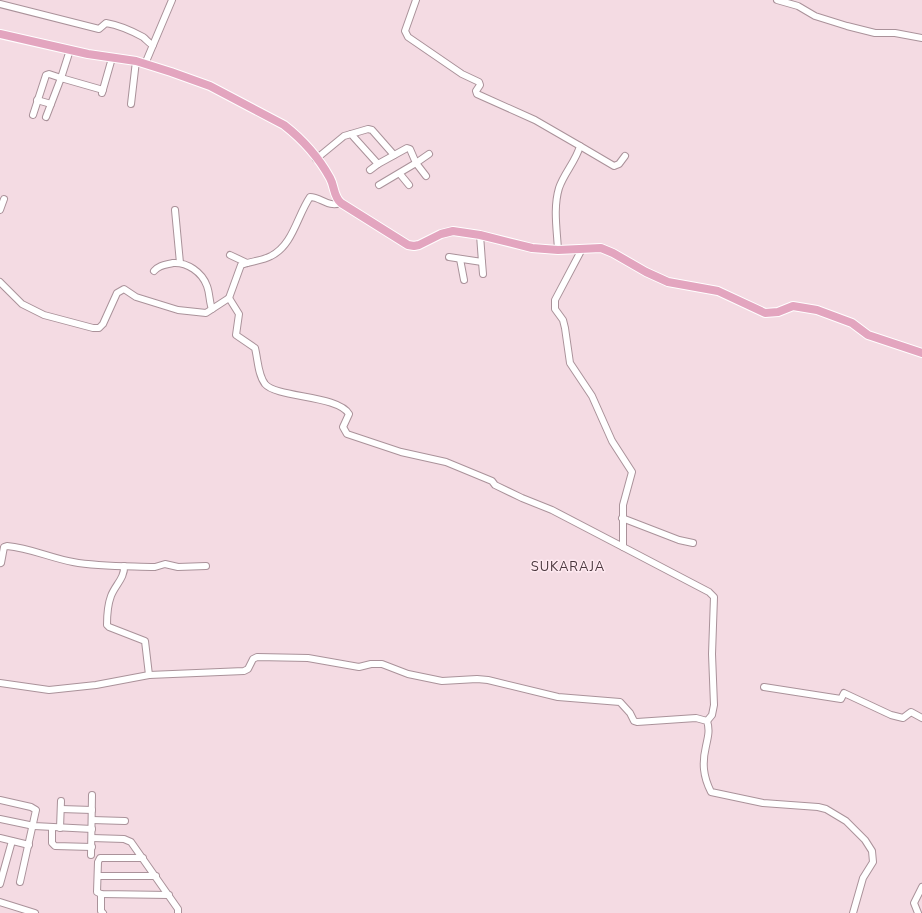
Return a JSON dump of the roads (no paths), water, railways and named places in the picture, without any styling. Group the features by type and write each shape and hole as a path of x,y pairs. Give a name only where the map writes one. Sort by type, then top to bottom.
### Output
{"main road":[{"path":"0,34 70,50 136,61 210,86 245,104 293,132 316,158 331,180 333,192 341,203 408,245 419,245 446,232 480,235 532,248 558,250 593,247 607,250 668,282 718,291 765,313 778,312 794,306 817,310 852,323 868,335 922,353"}],"street":[{"path":"145,64 172,0"},
{"path":"416,0 405,31 408,36 461,74 479,82 480,85 476,91 477,94 535,120 614,166 619,164 625,156"},
{"path":"777,0 798,6 807,13 815,16 879,34 895,33 922,38"},
{"path":"0,4 99,29 106,23 121,26 143,37 146,42 153,45"},
{"path":"46,117 70,50"},
{"path":"32,115 47,74 103,92 112,58"},
{"path":"131,104 136,61"},
{"path":"38,100 51,104"},
{"path":"316,158 344,136 368,129 372,130 394,156"},
{"path":"351,134 378,164"},
{"path":"558,250 555,207 560,186 572,165 580,146"},
{"path":"370,170 408,148 416,163 426,176"},
{"path":"379,185 400,174 429,154"},
{"path":"400,174 409,186"},
{"path":"0,282 22,304 44,315 92,328 99,328 103,324 117,293 124,289 136,297 178,310 206,313 229,298 242,266 247,263 270,257 279,251 286,243 303,207 310,197 315,197 322,202 335,205 341,203"},
{"path":"0,210 4,199"},
{"path":"175,210 180,263"},
{"path":"480,235 484,274"},
{"path":"582,249 555,300 555,305 565,328 568,358 572,367 592,396 612,440 632,472 623,505 623,547"},
{"path":"230,255 247,263"},
{"path":"449,257 482,262"},
{"path":"460,259 464,280"},
{"path":"154,271 161,265 180,263 192,268 204,280 212,310"},
{"path":"229,298 239,314 236,335 255,348 259,370 264,382 271,389 326,402 346,410 348,414 343,427 347,434 401,452 446,462 492,481 496,485 522,498 552,510 709,592 714,597 712,654 714,705 712,715 707,721 709,734 703,770 705,780 711,792 763,802 818,807 846,821 865,840 872,851 873,862 863,878 852,913"},
{"path":"622,518 678,540 693,543"},
{"path":"0,564 4,547 7,546 46,554 71,562 155,567 165,564 178,567 206,566"},
{"path":"124,566 124,576 115,586 111,597 107,625 145,641 149,674"},
{"path":"0,683 49,690 96,685 149,674 244,671 248,669 253,659 257,657 308,658 359,667 371,664 382,664 408,674 442,682 488,680 558,697 620,702 630,712 634,721 637,722 696,718 707,721"},
{"path":"764,687 841,698 844,693 890,715 904,718 910,712 922,718"},
{"path":"91,855 92,795"},
{"path":"0,800 34,808 37,814 20,882"},
{"path":"60,828 61,801"},
{"path":"61,810 92,810"},
{"path":"0,819 34,826 92,829"},
{"path":"92,820 125,820"},
{"path":"52,827 53,846 92,847"},
{"path":"0,838 29,846"},
{"path":"92,838 128,840 156,876 178,909 178,913"},
{"path":"0,884 12,841"},
{"path":"143,858 100,858 98,862 97,892 101,894 169,895"},
{"path":"98,876 156,876"},
{"path":"918,913 914,903 922,887"},
{"path":"101,894 101,911 103,913"},
{"path":"0,902 35,913"}],"district":[{"name":"SUKARAJA","path":"568,567"}]}
